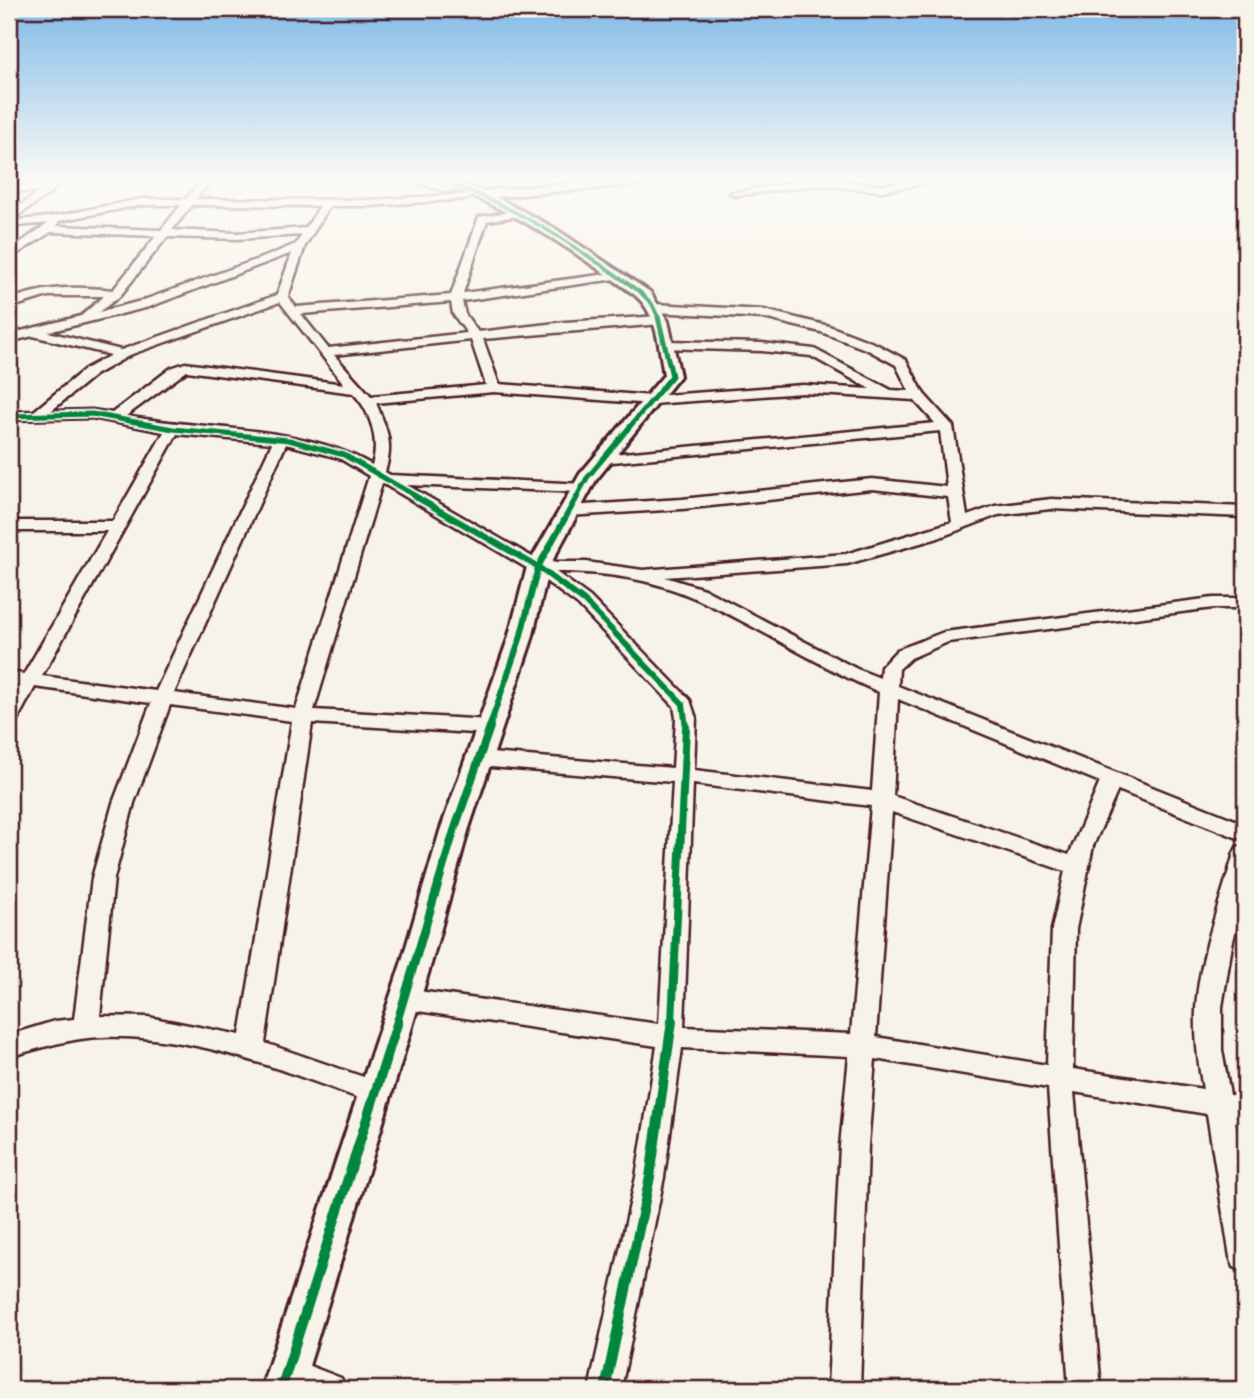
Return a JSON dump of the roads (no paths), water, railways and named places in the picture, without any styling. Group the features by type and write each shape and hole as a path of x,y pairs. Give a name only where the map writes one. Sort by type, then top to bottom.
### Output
{"street":[{"path":"9,256 26,243"},
{"path":"87,317 116,293 157,243"},
{"path":"9,338 186,291 295,243"},
{"path":"287,304 304,243"},
{"path":"475,243 456,298 459,314 476,337 495,388"},
{"path":"330,1389 284,1381 489,727 520,639 538,566 581,487 672,376 660,325 650,301 564,243"},
{"path":"40,413 90,372 151,341 287,304 456,298 615,276"},
{"path":"9,304 30,294 59,289 116,293"},
{"path":"251,1048 303,716 383,476 382,435 363,395 345,378 287,304"},
{"path":"327,352 565,326 660,325 764,314 825,329 872,347 901,363 918,396 946,426 960,525"},
{"path":"660,325 762,347 814,353 889,394"},
{"path":"30,332 123,354"},
{"path":"117,417 176,371 185,367 363,395 495,388 652,400 803,389 918,396"},
{"path":"9,416 40,413 92,414 173,429 281,439 344,455 460,524 538,566 584,601 683,704 686,718 671,1037 650,1177 605,1389"},
{"path":"602,459 946,426"},
{"path":"9,717 173,429"},
{"path":"86,1026 97,913 107,859 125,801 164,697 281,439"},
{"path":"383,476 581,487"},
{"path":"568,511 682,504 872,484 956,493"},
{"path":"638,574 847,558 932,536 995,511 1051,504 1245,512"},
{"path":"9,526 118,526"},
{"path":"538,566 586,567 638,574 698,593 850,673 1245,833"},
{"path":"844,1389 855,1146 890,667 904,654 944,636 1200,604 1245,603"},
{"path":"9,678 303,716 489,727"},
{"path":"479,759 683,776 881,800 1078,867"},
{"path":"1085,1389 1060,1078 1064,929 1082,845 1112,779"},
{"path":"1245,853 1220,945 1209,1007 1209,1051 1245,1257"},
{"path":"404,999 671,1037 863,1046 1218,1104 1245,1111"},
{"path":"9,1046 86,1026 163,1028 251,1048 375,1092"}]}
